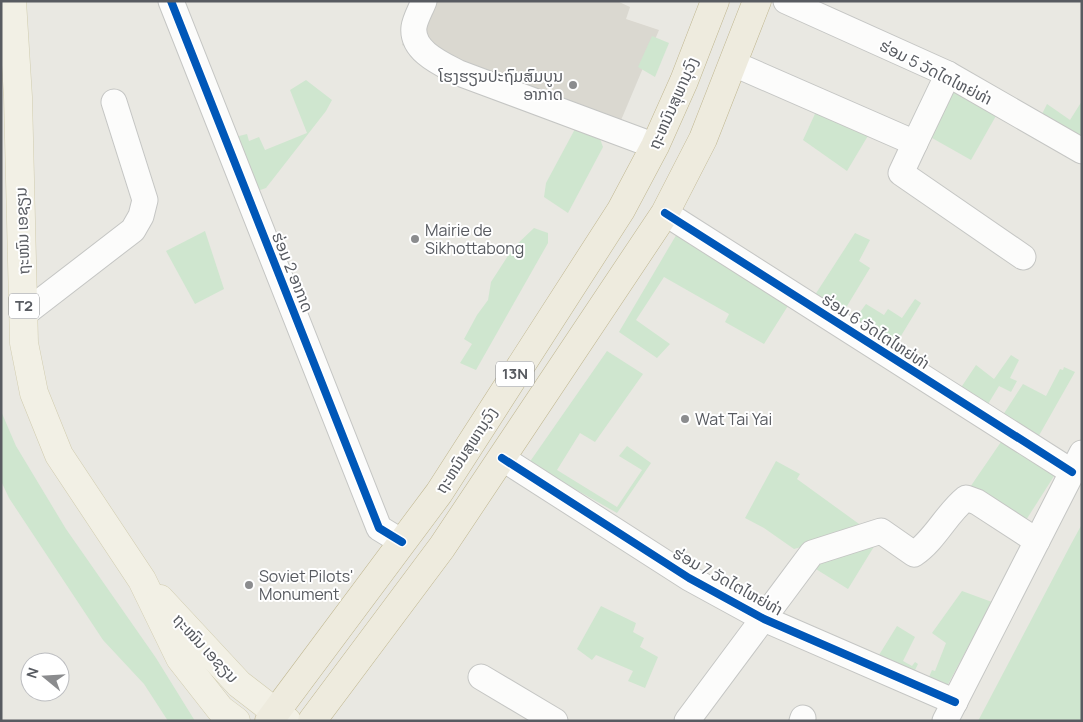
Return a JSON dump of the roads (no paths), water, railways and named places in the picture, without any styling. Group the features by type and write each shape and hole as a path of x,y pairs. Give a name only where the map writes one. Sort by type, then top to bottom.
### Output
{"highway":[{"name":"ຖະຫນົນສຸພານຸວົງ","path":"277,718 439,493 621,210 655,146 684,81 715,1"},
{"name":"ຖະຫນົນສຸພານຸວົງ","path":"312,721 442,547 665,213 703,139 756,1"}],"main road":[{"name":"ຖະໜົນ ເອຊຽນ","path":"12,1 18,97 24,343 34,393 59,454 142,580 180,658 220,709 236,721"},
{"name":"ຖະໜົນ ເອຊຽນ","path":"142,580 239,684 277,718"}],"street":[{"name":"ຮ່ອມ 2 ອາກາດ","path":"171,1 379,528 402,542"},
{"path":"424,1 414,26 414,36 428,57 459,72 655,146"},
{"name":"ຮ່ອມ 5 ວັດໄຕໄຫຍ່ທ່າ","path":"786,1 948,74 1082,151"},
{"path":"732,63 915,143"},
{"path":"948,74 901,173 1023,256"},
{"path":"24,314 133,230 141,216 145,200 114,102"},
{"name":"ຮ່ອມ 6 ວັດໄຕໄຫຍ່ທ່າ","path":"665,213 1077,462"},
{"name":"ຮ່ອມ 7 ວັດໄຕໄຫຍ່ທ່າ","path":"502,458 689,578 764,619 950,711"},
{"path":"950,711 1077,462"},
{"path":"686,721 812,553 881,531 914,554 922,549 966,498 977,502 1036,541"},
{"path":"481,677 555,721"}],"place":[{"name":"ໂຮງຮຽນປະຖົມສົມບູນ ອາກາດ","path":"573,85"},
{"name":"Mairie de Sikhottabong","path":"415,239"},
{"name":"Wat Tai Yai","path":"685,419"},
{"name":"Soviet Pilots' Monument","path":"249,585"}]}
